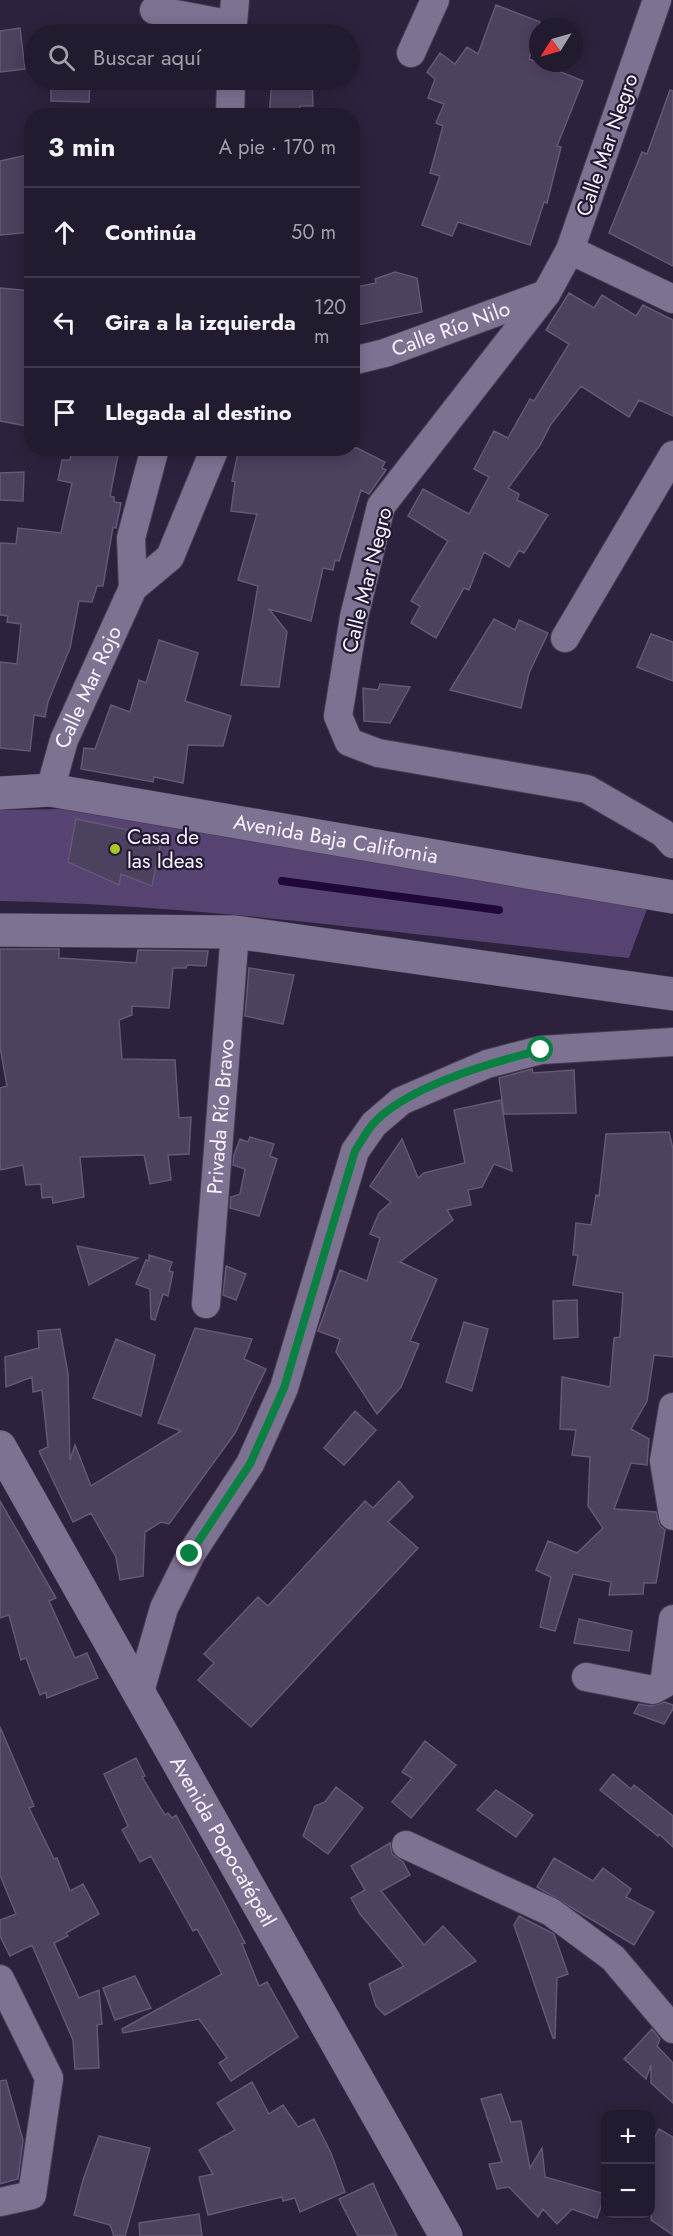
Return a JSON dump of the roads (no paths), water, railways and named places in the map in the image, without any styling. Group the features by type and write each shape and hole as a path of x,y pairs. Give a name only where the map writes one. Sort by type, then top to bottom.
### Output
{"street":[{"path":"411,53 435,0"},
{"path":"154,10 233,20"},
{"name":"Calle Mar Negro","path":"661,10 570,250 546,294 381,506 354,617 338,716 349,742 378,753 587,789 663,833 673,844"},
{"path":"230,108 231,90"},
{"path":"570,250 673,299"},
{"name":"Calle Río Nilo","path":"360,359 386,353 546,294"},
{"path":"565,638 673,455"},
{"name":"Calle Mar Rojo","path":"50,790 64,740 132,588 131,538 153,456"},
{"name":"Calle Mar Rojo","path":"132,588 170,557 212,456"},
{"name":"Avenida Baja California","path":"0,793 50,790 673,897"},
{"path":"0,930 235,932 673,994"},
{"name":"Privada Río Bravo","path":"206,1304 235,932"},
{"path":"138,1695 164,1608 190,1554 250,1464 284,1388 355,1151 374,1124 401,1101 487,1064 541,1050 673,1042"},
{"path":"673,1407 664,1461 673,1516"},
{"name":"Avenida Popocatépetl","path":"0,1447 138,1695 446,2236"},
{"path":"586,1677 653,1690 664,1684 673,1619"},
{"path":"406,1845 551,1912 613,1958 673,2029"},
{"path":"0,1980 49,2078 32,2195 0,2202"}],"waterway":[{"path":"282,881 499,910"}],"place":[{"name":"Casa de las Ideas","path":"115,849"}]}
